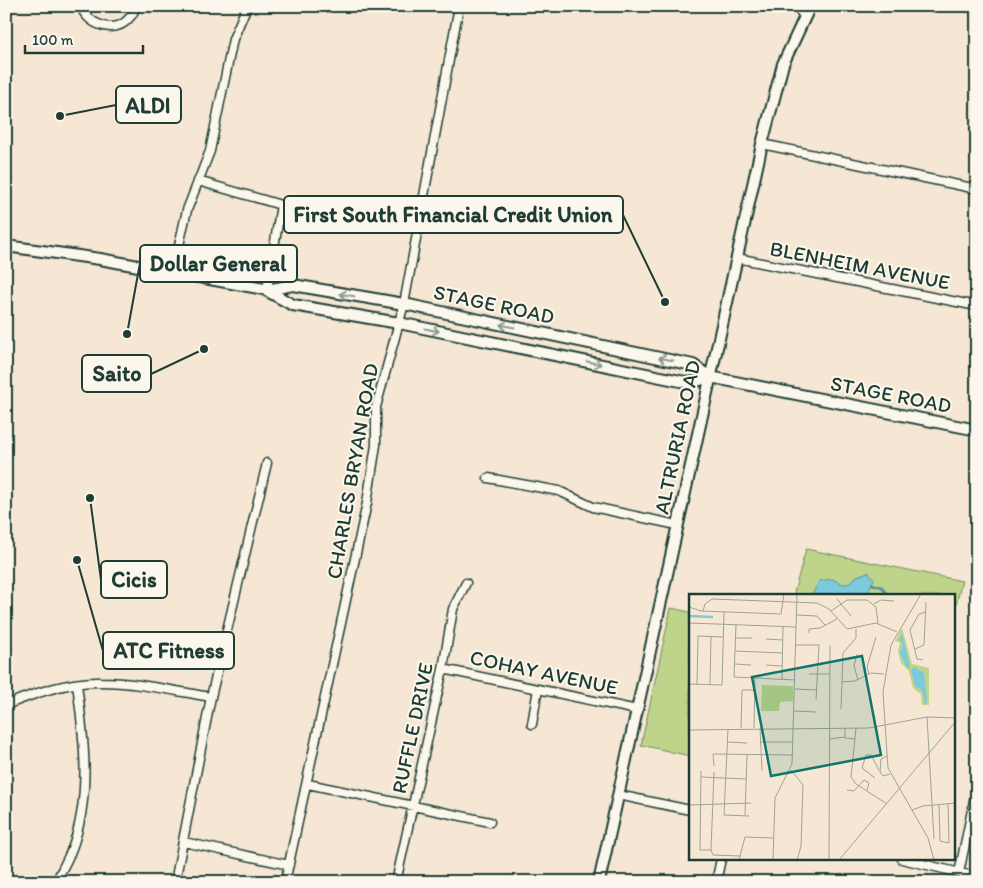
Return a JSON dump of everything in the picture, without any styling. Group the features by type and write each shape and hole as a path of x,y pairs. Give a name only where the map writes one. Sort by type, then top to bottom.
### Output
{"main road":[{"name":"ALTRURIA ROAD","path":"599,882 762,144 783,64 810,6"},
{"name":"STAGE ROAD","path":"6,246 173,272 267,290 293,305 399,323 690,383 710,377"},
{"name":"STAGE ROAD","path":"267,290 293,285 404,304 693,365 710,377 977,430"},
{"path":"546,354 550,335"}],"street":[{"path":"80,6 84,16 98,26 115,26 130,18 136,6"},
{"path":"173,272 184,218 214,138 232,39 247,6"},
{"name":"CHARLES BRYAN ROAD","path":"285,882 308,784 367,503 376,445 376,407 404,304 459,6"},
{"path":"796,6 804,16"},
{"path":"762,144 977,188"},
{"path":"198,181 222,190 277,202 281,205 267,290"},
{"path":"280,216 331,226 336,203 419,219"},
{"name":"BLENHEIM AVENUE","path":"737,258 977,306"},
{"path":"175,882 211,697 267,463"},
{"path":"488,478 559,491 593,507 677,525"},
{"name":"RUFFLE DRIVE","path":"396,882 443,669 453,609 466,583"},
{"name":"COHAY AVENUE","path":"443,669 637,710"},
{"path":"6,704 49,689 99,682 152,686 211,697"},
{"path":"56,882 72,849 81,815 85,776 83,730 77,684"},
{"path":"532,724 538,689"},
{"path":"308,784 412,808 490,822"},
{"path":"958,873 977,786"},
{"path":"618,795 689,810"},
{"path":"184,842 289,865"},
{"path":"716,882 721,860"},
{"path":"906,860 977,878"}],"green space":[{"path":"806,549 962,581 956,605 956,594 794,594"},
{"path":"671,608 689,612 689,756 641,745"}],"water":[{"path":"868,572 874,579 868,592 862,594 850,592 843,594 812,594 819,581 832,579 848,584 857,576"}],"waterway":[{"path":"872,584 882,587 887,594"}],"place":[{"name":"ALDI","path":"60,116"},
{"name":"First South Financial Credit Union","path":"665,302"},
{"name":"Dollar General","path":"127,334"},
{"name":"Saito","path":"204,349"},
{"name":"Cicis","path":"90,498"},
{"name":"ATC Fitness","path":"77,560"}]}
